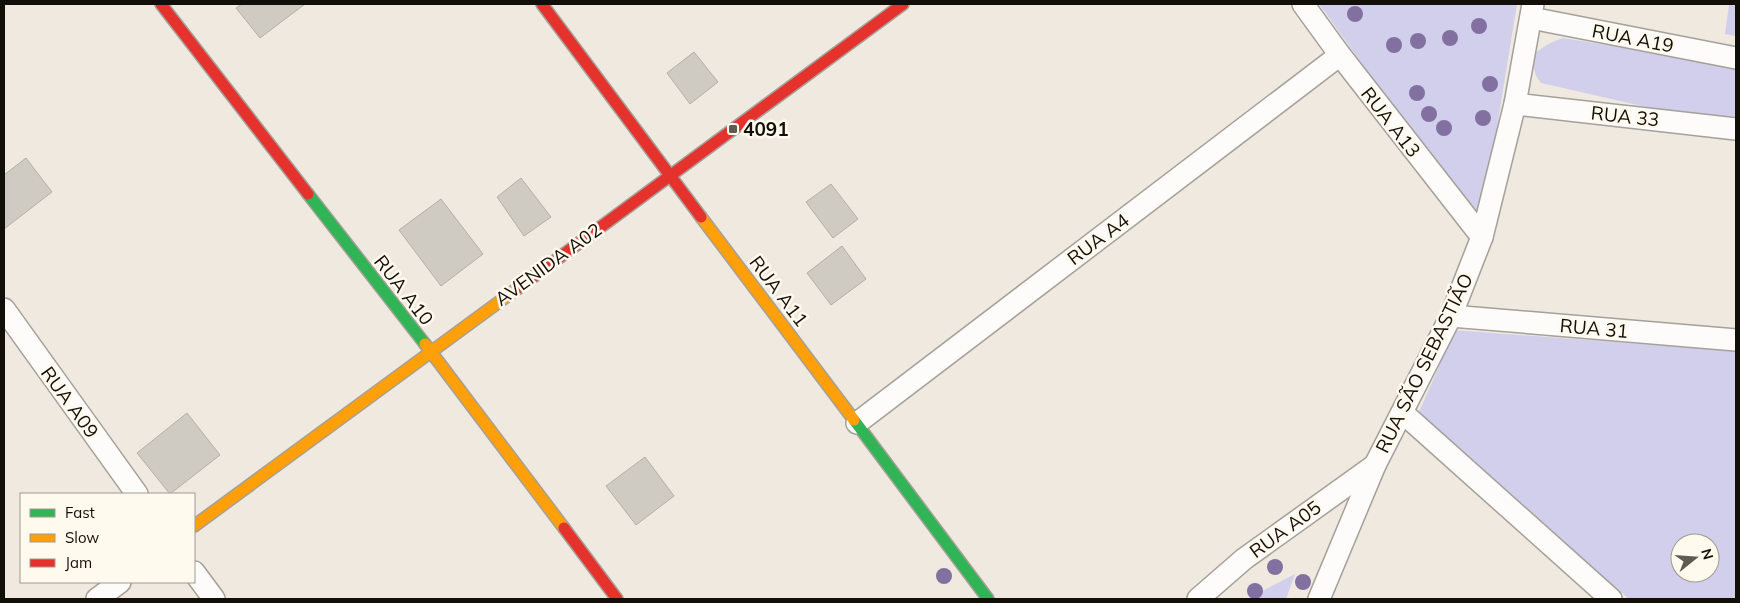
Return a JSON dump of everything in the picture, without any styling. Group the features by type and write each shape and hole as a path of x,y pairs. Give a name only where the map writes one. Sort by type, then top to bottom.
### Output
{"street":[{"name":"RUA A10","path":"161,4 430,351 617,599"},
{"name":"RUA A11","path":"542,4 988,599"},
{"name":"AVENIDA A02","path":"195,525 903,4"},
{"name":"RUA A13","path":"1303,4 1340,55 1482,237"},
{"name":"RUA A19","path":"1532,11 1736,58"},
{"name":"RUA SÃO SEBASTIÃO","path":"1319,599 1375,465 1451,316 1482,237 1515,104 1532,11"},
{"name":"RUA A4","path":"857,423 1340,55"},
{"name":"RUA 33","path":"1515,104 1736,129"},
{"name":"RUA A09","path":"4,309 136,493"},
{"name":"RUA 31","path":"1451,316 1736,340"},
{"path":"1403,413 1612,599"},
{"name":"RUA A05","path":"1198,599 1244,559 1375,465"},
{"path":"195,573 214,599"},
{"path":"97,599 119,583"}],"shaded area":[{"path":"1319,4 1517,4 1484,207 1479,216 1472,216"},
{"path":"1729,4 1736,4 1736,36 1725,34"},
{"path":"1563,38 1736,66 1736,116 1699,119 1541,83 1536,76 1531,59 1545,46"},
{"path":"1453,330 1736,351 1736,599 1629,599 1418,414"},
{"path":"1295,574 1286,599 1247,599"}],"building":[{"path":"242,4 305,4 260,38 236,8"},
{"path":"694,52 718,82 690,104 667,73"},
{"path":"26,158 52,192 4,229 4,175"},
{"path":"521,178 551,217 524,236 497,197"},
{"path":"831,184 858,219 833,238 806,202"},
{"path":"441,199 483,254 441,286 399,230"},
{"path":"842,246 866,279 831,305 807,273"},
{"path":"187,413 220,455 169,493 137,453"},
{"path":"645,457 674,496 636,525 606,486"}],"traffic: fast":[{"path":"308,194 425,344"},
{"path":"854,420 988,599"}],"traffic: slow":[{"path":"701,217 854,420"},
{"path":"195,525 518,288"},
{"path":"425,344 564,528"}],"traffic: jam":[{"path":"161,4 308,194"},
{"path":"542,4 701,217"},
{"path":"518,288 903,4"},
{"path":"564,528 617,599"}],"place":[{"name":"4091","path":"733,129"}]}
